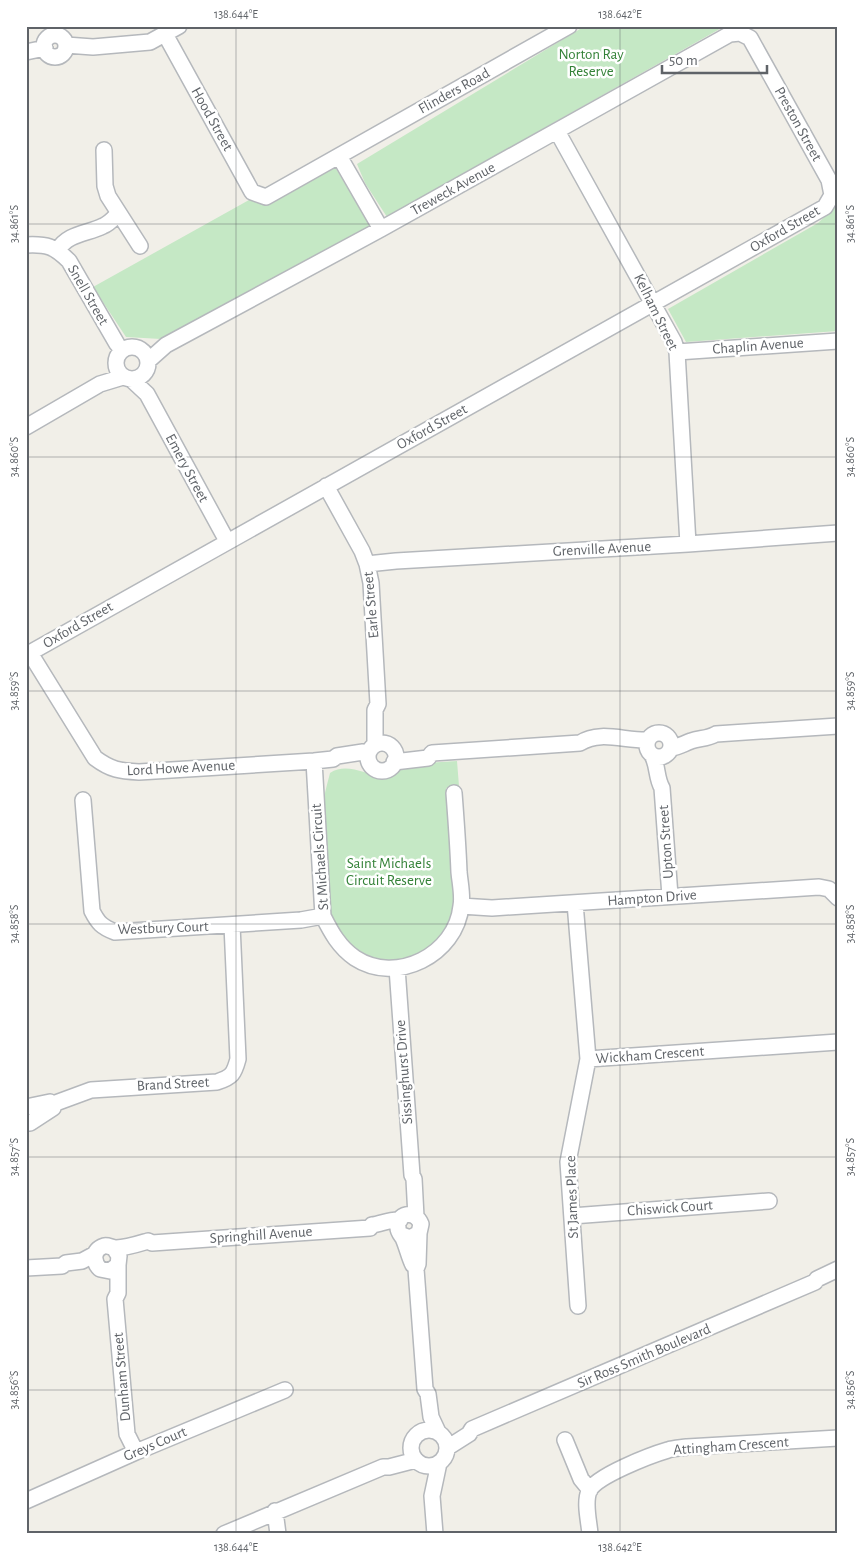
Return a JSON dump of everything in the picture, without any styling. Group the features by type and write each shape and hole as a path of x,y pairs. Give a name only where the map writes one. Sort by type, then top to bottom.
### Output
{"street":[{"path":"26,52 45,48 48,38 58,35 93,47 150,42 179,26"},
{"name":"Flinders Road","path":"266,197 569,26"},
{"name":"Treweck Avenue","path":"26,427 100,384 134,368 166,345 381,229 730,34 740,33"},
{"name":"Preston Street","path":"740,33 750,38 755,46 829,180 832,195"},
{"name":"Hood Street","path":"165,34 252,192 266,197"},
{"name":"Kelham Street","path":"557,131 654,303 678,352 688,544"},
{"path":"104,150 105,186 108,196 140,246"},
{"path":"339,156 381,229"},
{"name":"Oxford Street","path":"28,654 825,207 832,195"},
{"path":"58,250 63,242 72,236 106,225 118,213"},
{"name":"Snell Street","path":"26,245 44,244 58,250 68,261 117,344"},
{"name":"Chaplin Avenue","path":"678,352 838,341"},
{"name":"Emery Street","path":"134,368 227,541"},
{"name":"Earle Street","path":"326,486 362,551 371,583 378,704 375,710 381,753"},
{"name":"Grenville Avenue","path":"367,564 838,533"},
{"name":"Lord Howe Avenue","path":"28,654 95,758 105,766 119,771 139,772 333,759 337,762 404,750 427,750 432,753 580,743 586,747 605,746 641,752 659,747 679,747 691,741 708,738 716,734 838,726"},
{"name":"Upton Street","path":"659,747 667,760 662,788 670,896"},
{"name":"St Michaels Circuit","path":"314,761 323,916 344,950 368,964 381,968 397,968 426,960 448,940 456,925 461,906 454,792"},
{"name":"Westbury Court","path":"83,800 92,911 97,922 103,928 115,932 302,920 323,916"},
{"name":"Hampton Drive","path":"461,906 492,908 819,887 829,889 838,898"},
{"name":"Wickham Crescent","path":"575,903 588,1059 838,1042"},
{"name":"Brand Street","path":"26,1107 50,1102 53,1104 91,1090 217,1082 229,1078 236,1069 238,1059 232,925"},
{"name":"Sissinghurst Drive","path":"397,968 412,1175 409,1179 402,1208 404,1224"},
{"name":"St James Place","path":"578,1306 568,1162 588,1059"},
{"name":"Brand Street","path":"26,1123 30,1123 53,1108 53,1104"},
{"name":"Chiswick Court","path":"572,1216 769,1201"},
{"path":"224,1534 383,1467 418,1462 430,1466 438,1463 445,1456 443,1439 431,1418 428,1394 425,1390 416,1269 412,1264 404,1224"},
{"name":"Springhill Avenue","path":"62,1266 95,1254 103,1246 111,1263 152,1243 370,1228 372,1231 404,1224 410,1238 419,1233 418,1264 416,1269"},
{"path":"26,1268 62,1266 67,1268 111,1263"},
{"name":"Dunham Street","path":"111,1263 111,1294 115,1299 127,1434 136,1452"},
{"name":"Sir Ross Smith Boulevard","path":"443,1439 468,1427 472,1429 815,1282 817,1279 838,1269"},
{"name":"Sir Ross Smith Boulevard","path":"815,1282 818,1285 838,1281"},
{"name":"Greys Court","path":"26,1501 136,1452 285,1390"},
{"path":"425,1390 422,1395 422,1419 412,1452 432,1496"},
{"path":"383,1467 386,1462 397,1456 428,1430 443,1439"},
{"name":"Attingham Crescent","path":"590,1490 603,1477 670,1449 838,1438"},
{"path":"565,1440 581,1479 590,1490 587,1501 590,1534"},
{"path":"435,1534 432,1496 438,1463"},
{"path":"275,1511 278,1534"}],"green space":[{"name":"Norton Ray Reserve","path":"585,26 725,26 387,217 365,183 357,164"},
{"path":"335,167 372,228 161,339 126,337 93,287 249,200 268,202"},
{"path":"838,194 838,331 686,342 668,309 818,223 835,207"},
{"name":"Saint Michaels Circuit Reserve","path":"457,761 459,786 446,788 454,904 449,920 431,946 419,954 406,959 391,961 376,958 356,949 338,931 332,918 328,897 324,808 330,773 336,770 349,769 383,776 411,764"}]}
